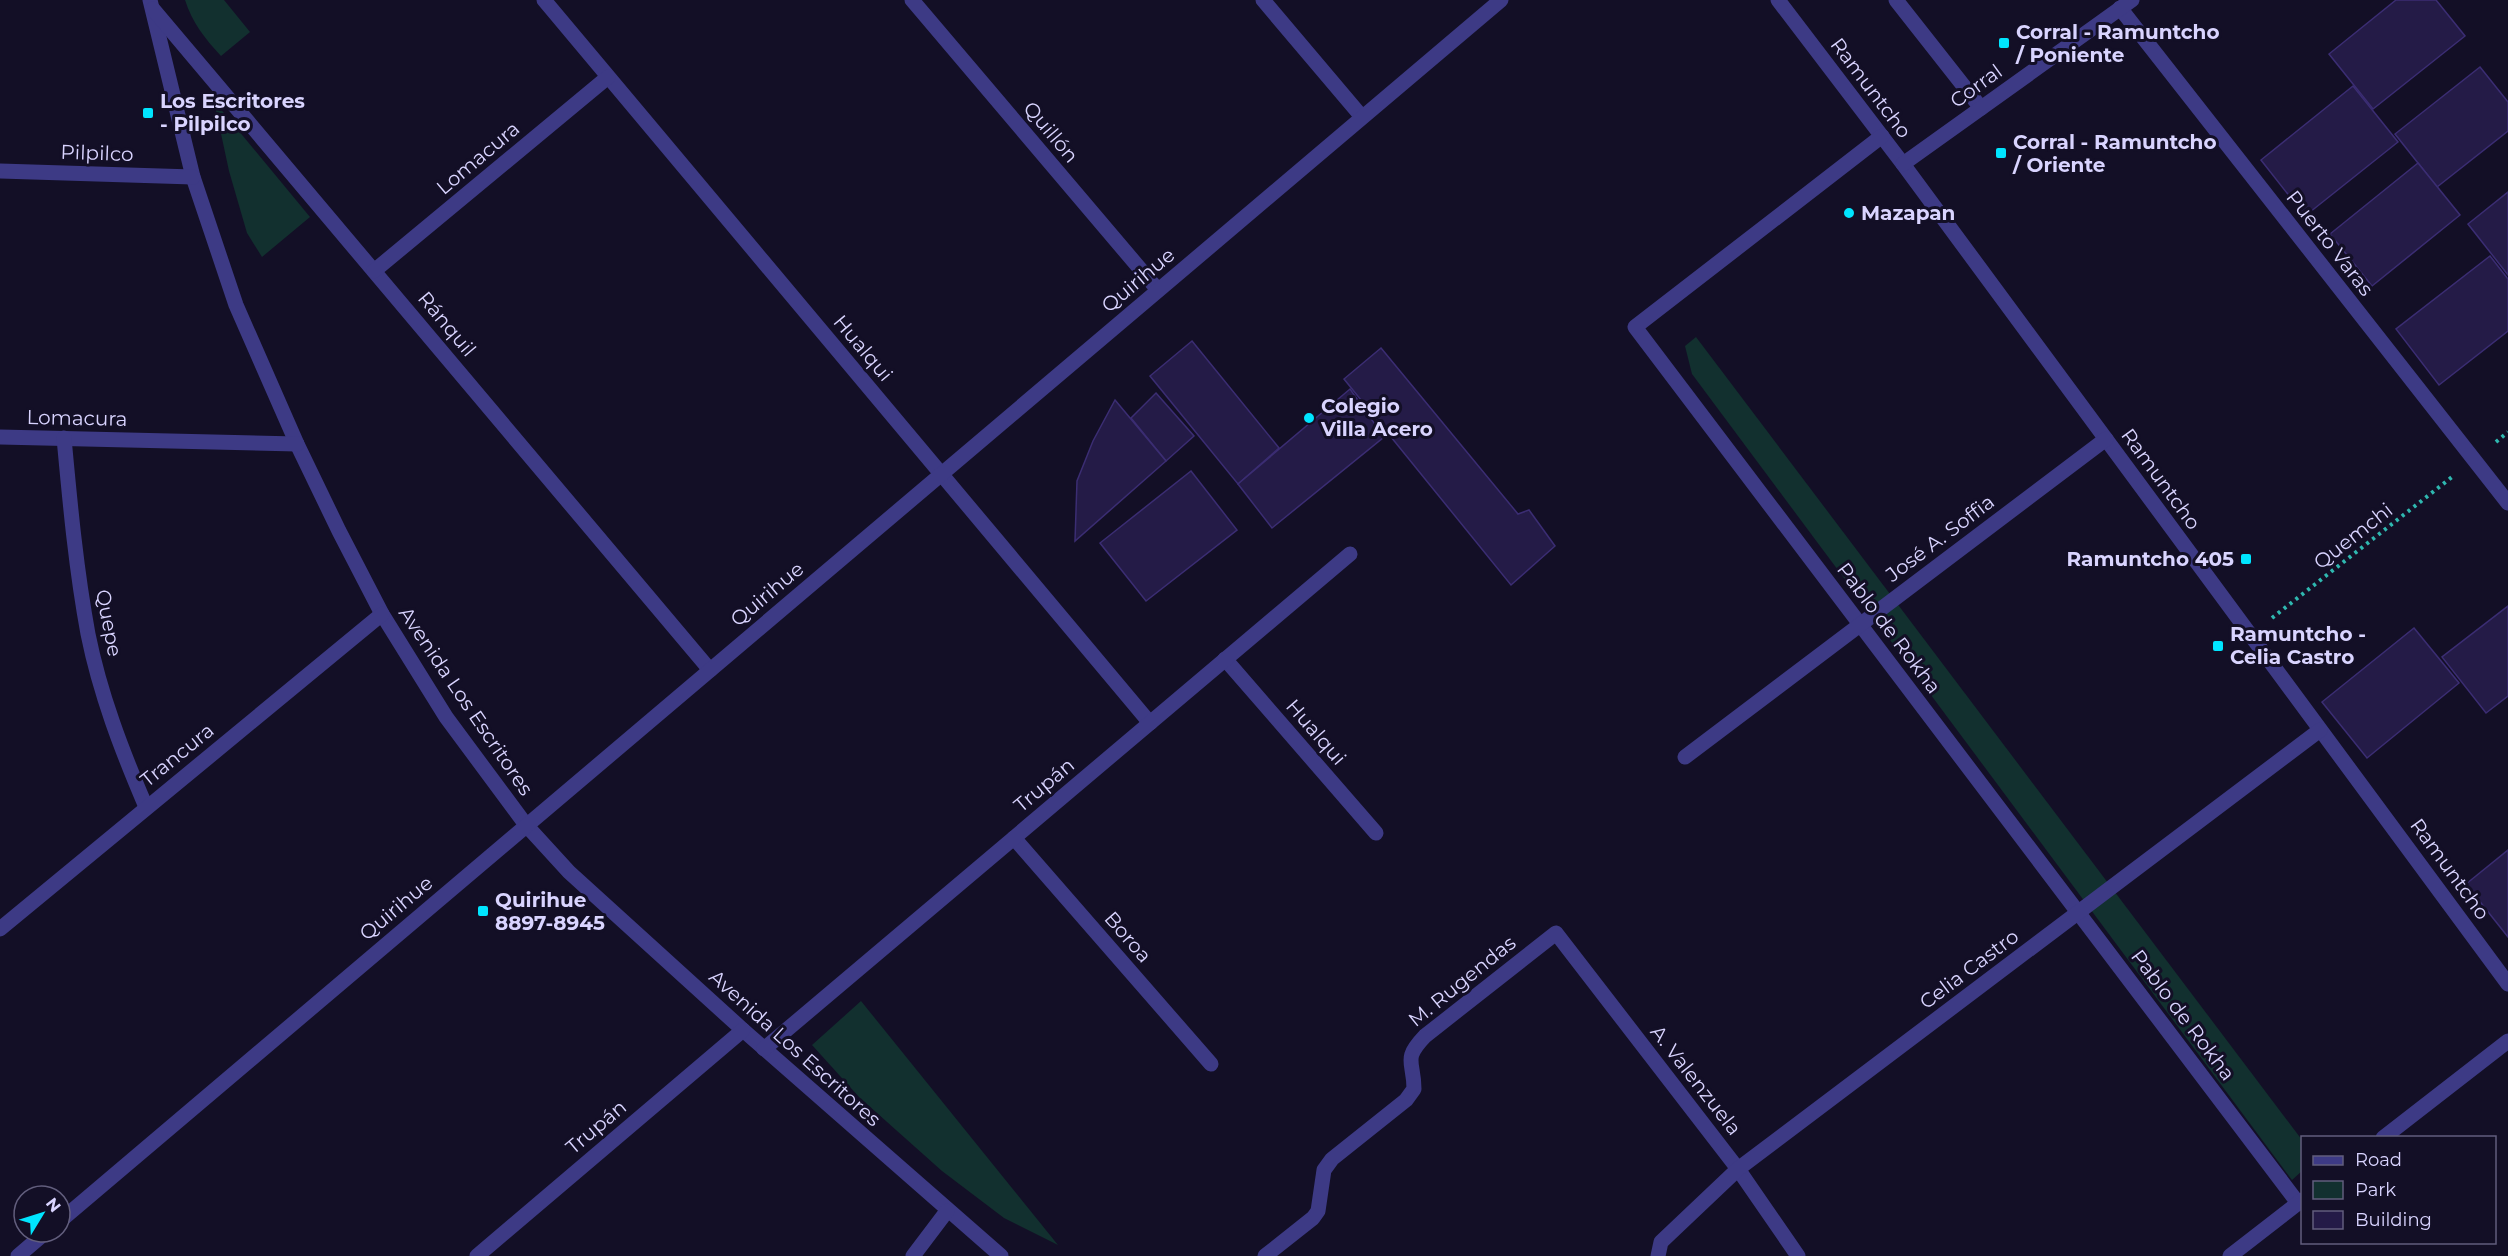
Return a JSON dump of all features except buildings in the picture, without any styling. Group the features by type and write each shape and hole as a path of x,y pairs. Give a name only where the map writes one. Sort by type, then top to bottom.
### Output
{"street":[{"name":"Hualqui","path":"544,0 1150,723"},
{"name":"Quillón","path":"912,0 1158,290"},
{"path":"1263,0 1362,117"},
{"name":"Quirihue","path":"72,1211 1501,0"},
{"name":"Ramuntcho","path":"1778,0 1903,164 2508,984"},
{"path":"1896,0 1981,108"},
{"name":"Avenida Los Escritores","path":"151,3 193,177 236,304 297,444 382,614 446,717 526,825 569,873 764,1049 1001,1256"},
{"name":"Ránquil","path":"151,3 710,670"},
{"name":"Corral","path":"1903,164 2126,4"},
{"name":"Puerto Varas","path":"2126,4 2508,503"},
{"name":"Lomacura","path":"374,271 608,77"},
{"name":"Pablo de Rokha","path":"1882,136 1635,327 2300,1201"},
{"name":"Pilpilco","path":"0,171 193,177"},
{"name":"Lomacura","path":"0,437 297,444"},
{"name":"Quepe","path":"64,438 71,513 89,635 114,726 146,807"},
{"name":"José A. Soffia","path":"1685,757 2106,439"},
{"name":"Trupán","path":"764,1049 1350,554"},
{"name":"Trancura","path":"0,929 382,614"},
{"name":"Hualqui","path":"1225,659 1376,833"},
{"name":"Celia Castro","path":"1658,1256 1661,1242 1738,1169 2320,730"},
{"name":"Boroa","path":"1014,838 1210,1064"},
{"name":"A. Valenzuela","path":"1556,933 1738,1169 1798,1256"},
{"name":"M. Rugendas","path":"1265,1256 1313,1218 1318,1211 1324,1170 1332,1159 1406,1100 1414,1089 1410,1064 1412,1050 1425,1036 1556,933"},
{"name":"Trupán","path":"477,1256 743,1030"},
{"path":"2384,1136 2508,1041"},
{"path":"2230,1256 2300,1201"},
{"path":"913,1256 947,1211"},
{"path":"18,1256 32,1244"}],"path":[{"name":"Quemchi","path":"2250,636 2474,460"}],"green space":[{"path":"185,0 224,0 250,32 221,56 191,16"},
{"path":"214,101 310,217 262,257 247,233 229,171"},
{"path":"1696,337 2301,1139 2301,1172 2292,1180 1692,374 1685,346"},
{"path":"861,1001 1058,1245 1004,1218 942,1171 859,1097 812,1045"}],"place":[{"name":"Corral - Ramuntcho / Poniente","path":"2004,43"},
{"name":"Los Escritores - Pilpilco","path":"148,113"},
{"name":"Corral - Ramuntcho / Oriente","path":"2001,153"},
{"name":"Mazapan","path":"1849,213"},
{"name":"Colegio Villa Acero","path":"1309,418"},
{"name":"Ramuntcho 405","path":"2246,559"},
{"name":"Ramuntcho - Celia Castro","path":"2218,646"},
{"name":"Quirihue 8897-8945","path":"483,911"}]}
